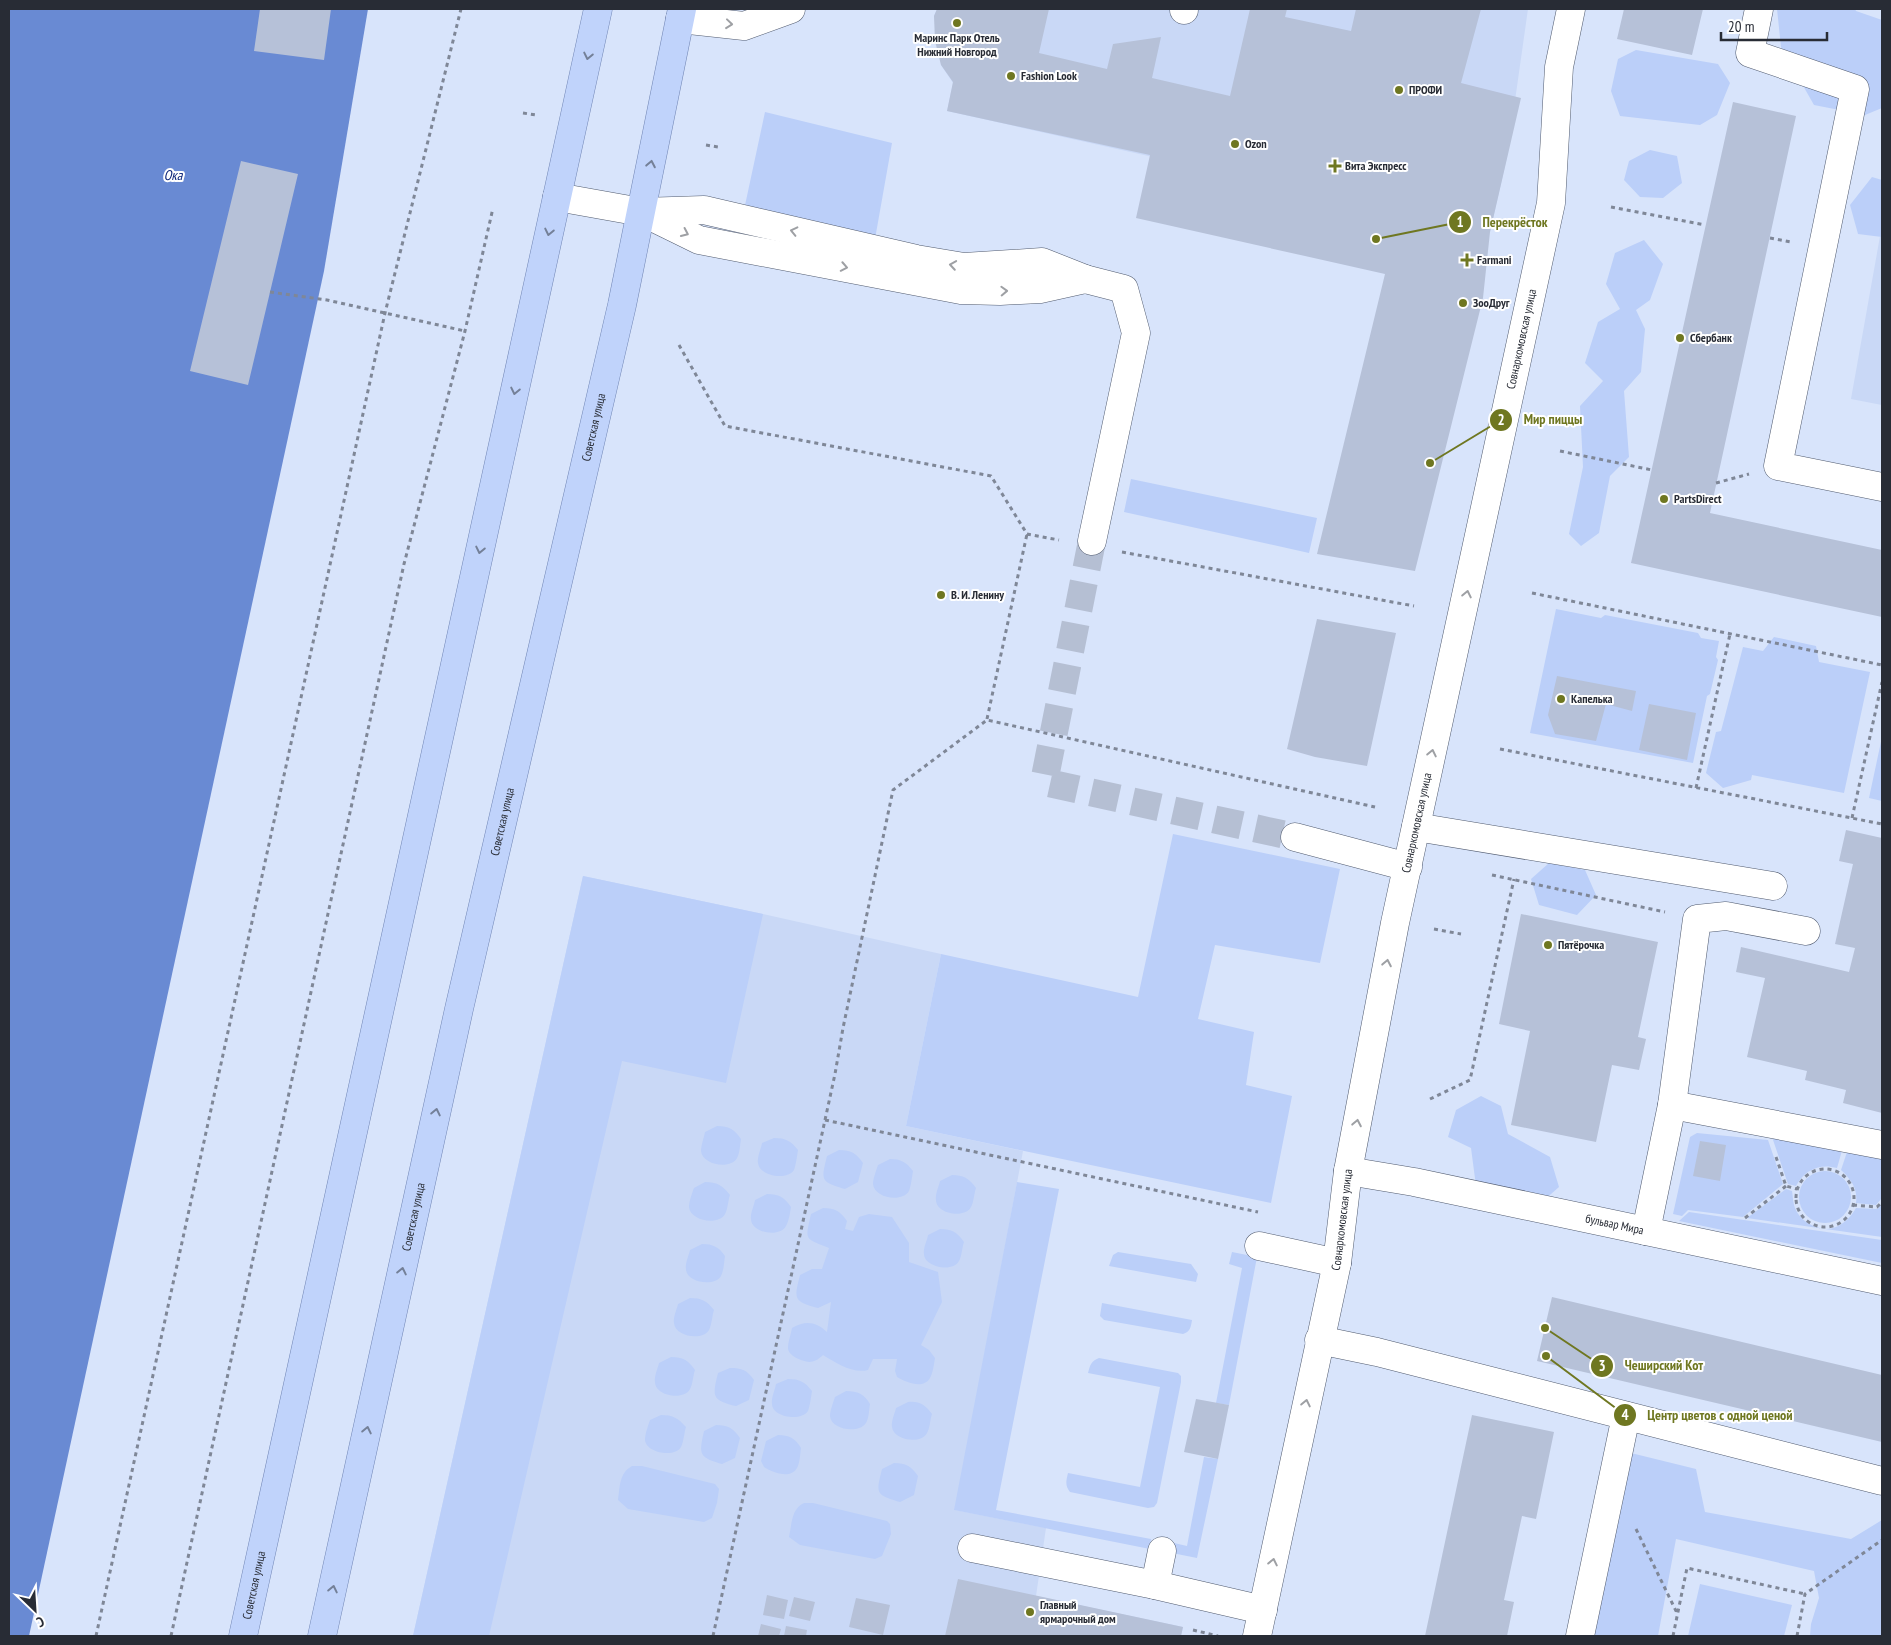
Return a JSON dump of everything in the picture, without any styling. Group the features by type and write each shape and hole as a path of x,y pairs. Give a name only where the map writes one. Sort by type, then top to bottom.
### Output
{"main road":[{"name":"Советская улица","path":"243,1636 598,9"},
{"name":"Советская улица","path":"322,1636 459,1009 622,305 681,14"}],"street":[{"path":"681,14 744,26 790,9"},
{"name":"Совнаркомовская улица","path":"1257,1636 1337,1263 1348,1171 1395,923 1551,203 1559,67 1571,9"},
{"path":"1759,9 1750,53 1856,89 1778,466 1882,487"},
{"path":"557,197 641,212 699,240 961,290 1040,289 1085,279 1124,289 1136,333 1090,544"},
{"path":"1416,826 1774,886"},
{"path":"1295,837 1408,866"},
{"path":"1646,1231 1672,1104 1697,919 1726,916 1806,931"},
{"path":"1672,1104 1882,1145"},
{"name":"бульвар Мира","path":"1348,1171 1414,1182 1882,1281"},
{"path":"1259,1246 1337,1263"},
{"path":"1319,1340 1377,1352 1882,1481"},
{"path":"1580,1636 1626,1416"},
{"path":"972,1548 1155,1585 1262,1610"},
{"path":"1155,1585 1162,1551"}],"path":[{"path":"96,1636 386,313 462,9"},
{"path":"523,113 536,115"},
{"path":"706,145 718,147"},
{"path":"1611,207 1705,225"},
{"path":"171,1636 404,564 465,331 493,208"},
{"path":"270,292 327,300 465,331"},
{"path":"680,344 725,426 991,476 1027,534 987,720 893,790 843,1028 826,1120 713,1636"},
{"path":"1560,451 1652,470"},
{"path":"1027,534 1090,544 1414,606"},
{"path":"1532,593 1882,665"},
{"path":"1696,788 1730,634"},
{"path":"1852,818 1882,682"},
{"path":"987,720 1375,806"},
{"path":"1500,750 1882,824"},
{"path":"1484,874 1667,912"},
{"path":"1430,1100 1470,1080 1514,880"},
{"path":"1434,929 1461,934"},
{"path":"826,1120 1259,1212"},
{"path":"1825,1168 1835,1170 1850,1182 1853,1190 1853,1205 1847,1216 1831,1226 1812,1224 1799,1211 1796,1191 1806,1175 1815,1170 1825,1168"},
{"path":"1739,1223 1786,1186"},
{"path":"1853,1205 1877,1207 1882,1202"},
{"path":"1634,1526 1678,1614"},
{"path":"1797,1636 1805,1594 1882,1540"},
{"path":"1673,1636 1687,1568 1805,1594"},
{"path":"1193,1630 1218,1636"}],"shaded area":[{"path":"937,9 1528,9 1507,157 1490,232 947,111 953,83 941,65 934,16"},
{"path":"1777,9 1855,9 1882,20 1882,108 1865,115 1814,105 1781,47"},
{"path":"1636,50 1718,64 1730,83 1717,115 1700,125 1620,116 1611,91 1618,59"},
{"path":"765,112 892,143 875,239 744,210"},
{"path":"1650,150 1677,156 1682,183 1663,198 1640,197 1624,180 1629,161"},
{"path":"1872,177 1882,180 1882,237 1858,234 1850,205"},
{"path":"1882,225 1882,405 1851,399"},
{"path":"1644,240 1663,264 1650,300 1636,310 1645,329 1641,372 1624,391 1629,457 1610,476 1599,533 1581,546 1569,534 1583,467 1580,406 1603,381 1585,363 1598,322 1620,309 1606,284 1615,253"},
{"path":"1131,479 1317,518 1309,553 1124,512"},
{"path":"1556,609 1601,618 1605,615 1698,633 1701,638 1719,641 1716,657 1718,660 1710,694 1707,696 1693,763 1530,733"},
{"path":"1774,637 1816,646 1819,662 1870,672 1844,793 1752,775 1751,780 1723,788 1706,773 1716,732 1721,731 1743,647 1763,651"},
{"path":"1882,737 1882,801 1869,798"},
{"path":"1173,834 1340,869 1320,963 1215,945 1198,1019 1254,1032 1246,1085 1292,1096 1271,1203 906,1126 941,954 1138,997"},
{"path":"1549,863 1585,870 1596,895 1577,915 1539,905 1531,879"},
{"path":"583,876 941,954 906,1126 1023,1151 955,1510 1046,1528 1036,1596 1183,1627 1181,1636 413,1636"},
{"path":"583,876 763,914 726,1083 622,1061 489,1636 413,1636"},
{"path":"1481,1096 1501,1106 1508,1134 1550,1157 1559,1187 1543,1201 1476,1186 1471,1148 1448,1137 1456,1110"},
{"path":"717,1126 731,1129 741,1139 738,1156 734,1162 729,1164 711,1163 706,1160 701,1151 705,1132"},
{"path":"1697,1133 1768,1140 1783,1184 1743,1217 1688,1210 1682,1216 1673,1214 1690,1137"},
{"path":"1772,1137 1843,1147 1837,1168 1819,1167 1803,1176 1796,1186 1788,1184"},
{"path":"774,1138 788,1141 798,1150 794,1170 786,1175 768,1174 763,1171 758,1163 762,1143"},
{"path":"1848,1149 1882,1155 1882,1198 1876,1205 1856,1203 1856,1193 1853,1185 1841,1170"},
{"path":"839,1150 853,1153 863,1163 858,1182 845,1189 827,1182 823,1175 827,1156"},
{"path":"890,1159 903,1162 913,1171 909,1191 901,1197 883,1196 878,1193 873,1184 878,1165"},
{"path":"1825,1171 1839,1175 1847,1183 1851,1197 1847,1211 1839,1219 1825,1223 1811,1219 1803,1211 1799,1197 1803,1183 1811,1175"},
{"path":"952,1175 966,1178 976,1188 971,1207 963,1213 945,1212 937,1205 936,1195 940,1181"},
{"path":"705,1182 719,1185 730,1195 725,1214 717,1220 699,1219 694,1216 689,1207 694,1188"},
{"path":"1017,1182 1059,1189 996,1510 1151,1539 1150,1549 954,1510"},
{"path":"1786,1189 1792,1191 1798,1214 1806,1222 1820,1228 1747,1218"},
{"path":"767,1194 781,1197 791,1207 786,1226 778,1232 760,1231 752,1224 751,1215 755,1200"},
{"path":"1882,1204 1882,1237 1825,1229 1833,1228 1843,1223 1856,1208 1877,1209"},
{"path":"823,1208 834,1209 839,1212 847,1221 845,1229 853,1231 859,1217 869,1214 892,1217 909,1243 909,1262 938,1272 942,1302 921,1345 929,1350 935,1358 932,1374 927,1382 914,1384 897,1377 895,1371 897,1359 873,1359 868,1370 862,1371 845,1367 823,1355 815,1361 809,1362 796,1358 790,1353 788,1343 792,1328 797,1325 811,1323 827,1332 831,1302 818,1308 800,1301 796,1294 800,1275 812,1269 822,1269 829,1248 811,1240 807,1234 811,1214"},
{"path":"1689,1212 1882,1240 1882,1263 1679,1221"},
{"path":"940,1229 954,1232 964,1242 959,1261 951,1267 939,1267 925,1259 924,1249 928,1235"},
{"path":"702,1244 715,1247 725,1256 721,1276 713,1282 701,1282 687,1274 686,1264 690,1250"},
{"path":"1118,1252 1191,1264 1198,1274 1196,1282 1109,1266 1113,1255"},
{"path":"1232,1252 1257,1257 1229,1405 1216,1403 1242,1268 1229,1264"},
{"path":"690,1298 704,1301 714,1310 709,1330 701,1336 690,1336 679,1332 674,1323 678,1304"},
{"path":"1102,1303 1192,1320 1191,1325 1189,1331 1183,1334 1104,1320 1100,1316"},
{"path":"671,1357 685,1360 695,1370 690,1389 682,1395 664,1394 656,1387 655,1377 659,1363"},
{"path":"1099,1358 1178,1373 1181,1376 1157,1503 1154,1507 1148,1508 1070,1492 1067,1488 1068,1473 1140,1487 1160,1387 1088,1373 1091,1364"},
{"path":"730,1368 744,1370 754,1380 749,1400 736,1406 722,1402 718,1399 715,1392 718,1373"},
{"path":"788,1379 802,1382 812,1391 808,1411 799,1416 782,1415 773,1408 772,1399 776,1384"},
{"path":"846,1391 860,1394 870,1404 866,1423 858,1429 846,1429 835,1425 830,1416 835,1397"},
{"path":"908,1402 922,1404 932,1414 927,1433 919,1439 902,1438 897,1435 892,1427 896,1408"},
{"path":"661,1415 675,1418 686,1427 683,1442 678,1450 667,1453 655,1451 650,1448 645,1440 650,1420"},
{"path":"716,1425 730,1428 740,1438 735,1458 722,1464 704,1457 701,1450 704,1431"},
{"path":"778,1435 791,1438 801,1448 798,1466 790,1474 772,1471 764,1467 761,1461 766,1441"},
{"path":"1631,1453 1696,1469 1705,1512 1851,1539 1882,1520 1882,1636 1810,1636 1811,1624 1819,1598 1814,1571 1676,1539 1658,1636 1592,1636"},
{"path":"1204,1457 1218,1459 1197,1558 1172,1553 1174,1543 1187,1546"},
{"path":"894,1463 908,1466 918,1476 914,1495 900,1502 882,1495 878,1488 882,1469"},
{"path":"632,1466 642,1466 715,1484 719,1489 712,1518 704,1522 628,1509 618,1500 622,1476"},
{"path":"804,1503 813,1503 887,1521 890,1524 891,1534 882,1556 875,1559 800,1545 789,1537 794,1513"},
{"path":"1700,1584 1792,1605 1784,1636 1688,1636"}],"water":[{"name":"Ока","path":"9,9 368,9 324,271 29,1636 9,1636"}],"building":[{"path":"260,9 331,9 324,60 254,51"},
{"path":"937,9 1049,9 1039,53 1107,69 1113,44 1161,37 1152,78 1230,96 1250,9 1287,9 1285,17 1351,31 1356,9 1481,9 1461,83 1521,98 1490,232 1483,298 1415,571 1317,554 1385,274 1136,218 1150,155 947,111 953,82 941,65 935,41 934,16"},
{"path":"1624,9 1703,9 1692,55 1617,39"},
{"path":"1733,102 1796,116 1710,513 1882,550 1882,617 1631,563"},
{"path":"241,161 298,174 248,385 190,371"},
{"path":"1317,619 1396,633 1367,766 1315,757 1287,749"},
{"path":"1557,676 1636,691 1632,711 1606,704 1596,741 1555,734 1548,715"},
{"path":"1649,704 1696,713 1687,760 1639,750"},
{"path":"1846,830 1882,838 1882,1113 1843,1103 1846,1090 1805,1080 1807,1071 1747,1057 1765,978 1736,972 1741,947 1849,972 1855,948 1835,944 1853,864 1839,861"},
{"path":"1521,914 1658,942 1638,1037 1646,1039 1639,1070 1612,1065 1596,1142 1511,1125 1530,1031 1499,1024"},
{"path":"1700,1141 1726,1145 1720,1181 1693,1176"},
{"path":"1552,1297 1882,1375 1882,1442 1537,1361"},
{"path":"1196,1399 1229,1405 1218,1459 1184,1452"},
{"path":"1472,1415 1554,1432 1536,1519 1522,1516 1504,1600 1514,1602 1507,1636 1425,1636"},
{"name":"Главный ярмарочный дом","path":"958,1579 1183,1627 1181,1636 945,1636"},
{"path":"767,1595 788,1600 784,1619 763,1615"},
{"path":"794,1597 815,1602 810,1621 789,1616"},
{"path":"856,1598 890,1605 883,1635 849,1627"},
{"path":"761,1624 781,1629 779,1636 758,1636"},
{"path":"786,1626 807,1630 806,1636 784,1636"}],"tunnel":[{"path":"1092,541 1044,782 1295,837"}],"place":[{"name":"Маринс Парк Отель Нижний Новгород","path":"957,23"},
{"name":"Fashion Look","path":"1011,76"},
{"name":"ПРОФИ","path":"1399,90"},
{"name":"Ozon","path":"1235,144"},
{"name":"Вита Экспресс","path":"1335,166"},
{"name":"Перекрёсток","path":"1376,239"},
{"name":"Farmani","path":"1467,260"},
{"name":"ЗооДруг","path":"1463,303"},
{"name":"Сбербанк","path":"1680,338"},
{"name":"Мир пиццы","path":"1430,463"},
{"name":"PartsDirect","path":"1664,499"},
{"name":"В. И. Ленину","path":"941,595"},
{"name":"Капелька","path":"1561,699"},
{"name":"Пятёрочка","path":"1548,945"},
{"name":"Чеширский Кот","path":"1545,1328"},
{"name":"Центр цветов с одной ценой","path":"1546,1356"},
{"name":"Главный ярмарочный дом","path":"1030,1612"}]}
